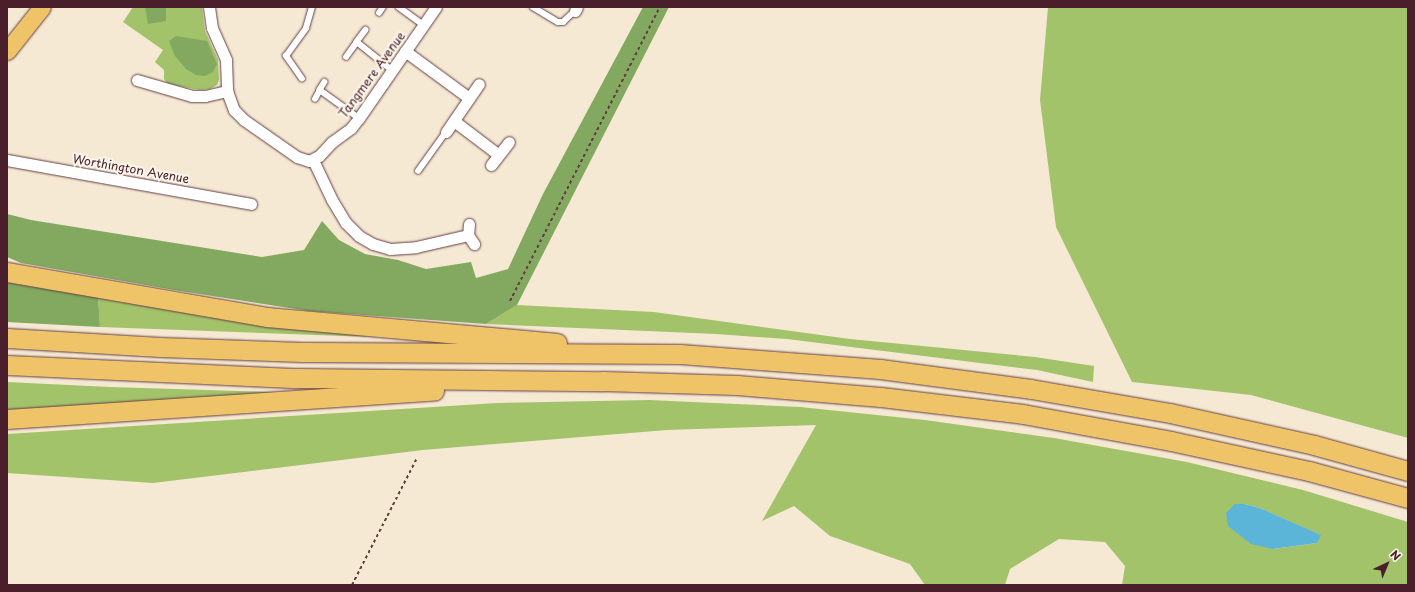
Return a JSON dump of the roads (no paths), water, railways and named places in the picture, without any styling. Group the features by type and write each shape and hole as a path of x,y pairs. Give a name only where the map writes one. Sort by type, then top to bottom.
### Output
{"highway":[{"path":"7,272 267,317 680,354 880,369 1031,389 1170,413 1314,445 1408,470"},
{"path":"7,338 160,347 302,352 680,354"},
{"path":"7,365 298,378 603,381 745,386 881,397 1024,414 1171,441 1309,471 1408,498"},
{"path":"7,419 603,381"}],"main road":[{"path":"7,51 42,7"}],"street":[{"path":"209,7 212,28 226,60 227,91 234,110 244,120 300,159 313,160 322,181 346,224 359,236 373,244 390,249 416,247 470,234"},
{"name":"Tangmere Avenue","path":"313,160 360,118 436,7"},
{"path":"405,51 469,98"},
{"path":"148,84 153,74"},
{"path":"137,80 192,96 205,96 227,91"},
{"path":"446,132 479,84"},
{"path":"454,121 499,155"},
{"path":"491,165 509,142"},
{"name":"Worthington Avenue","path":"7,160 251,204"}],"lane":[{"path":"302,79 286,56 306,28 312,7"},
{"path":"378,13 383,7"},
{"path":"399,7 424,25"},
{"path":"533,7 558,22 564,22 576,9"},
{"path":"346,57 366,30"},
{"path":"357,42 392,70"},
{"path":"315,99 325,82"},
{"path":"320,90 360,118"},
{"path":"418,171 446,132"}],"water":[{"path":"1235,504 1244,504 1260,508 1321,535 1317,543 1273,549 1251,544 1228,526 1226,513"}]}
